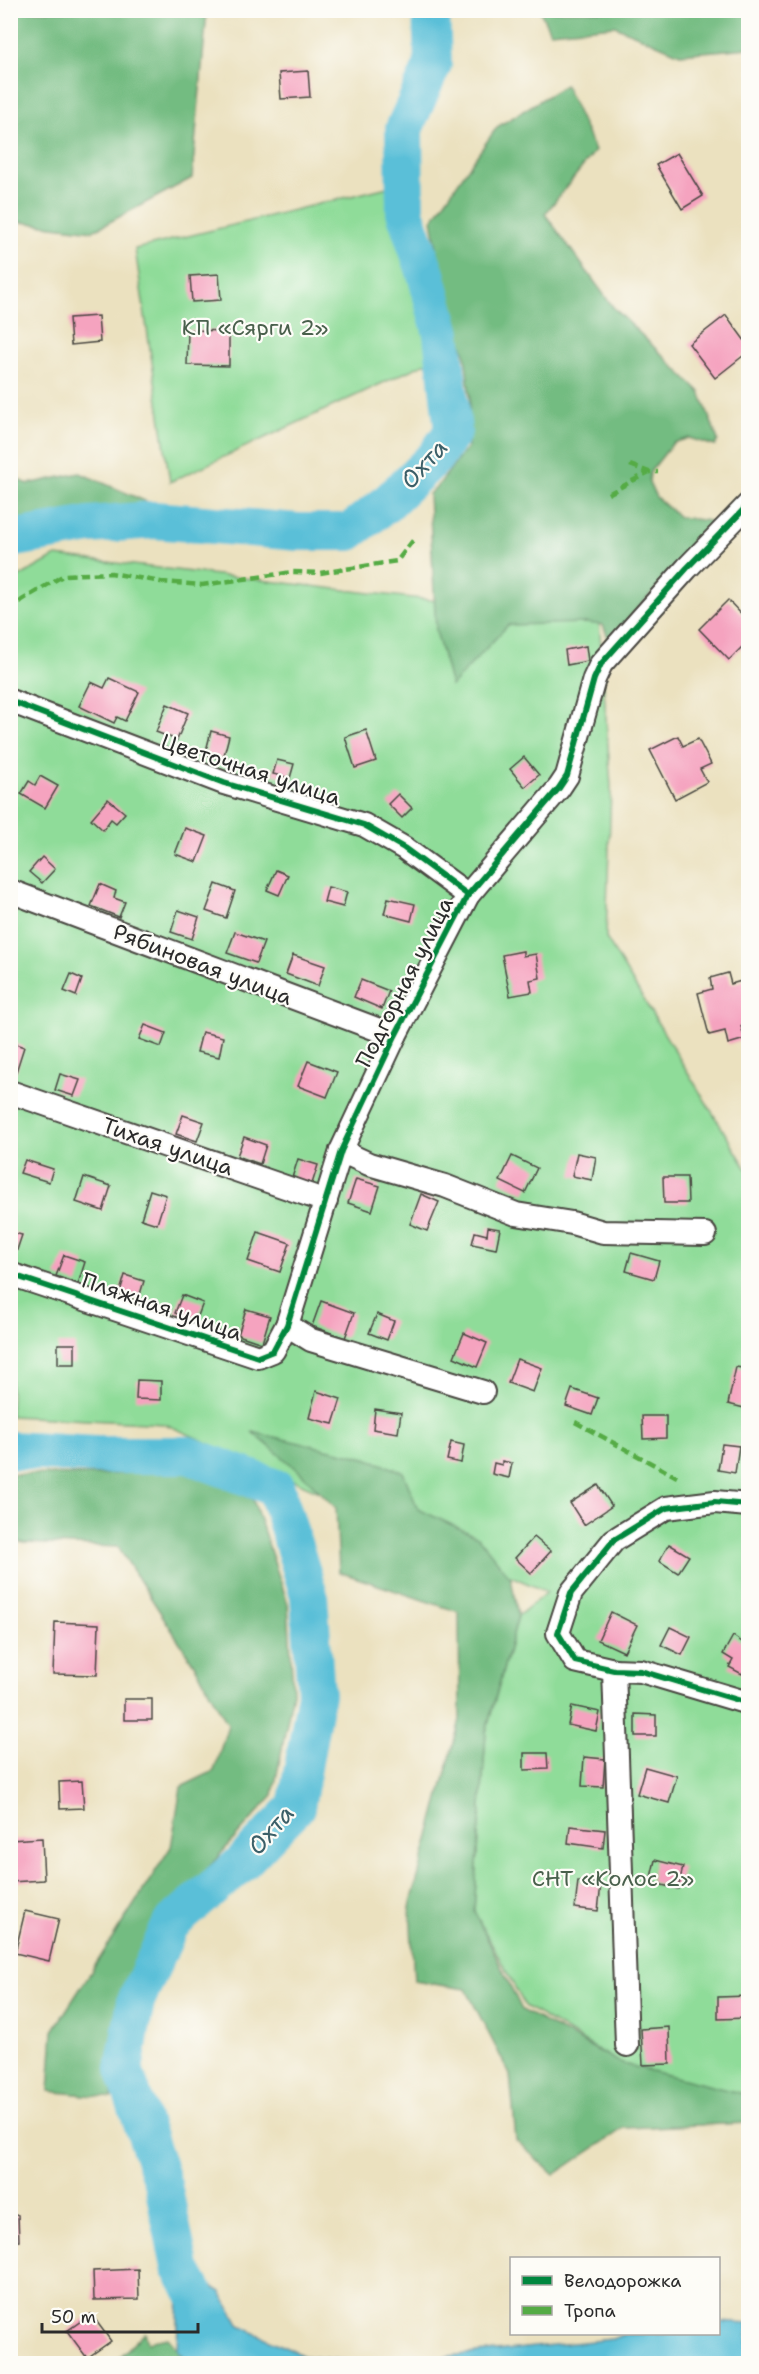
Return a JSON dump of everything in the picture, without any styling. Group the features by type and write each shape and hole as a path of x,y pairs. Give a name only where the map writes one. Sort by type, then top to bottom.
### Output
{"street":[{"name":"Подгорная улица","path":"287,1324 341,1151 395,1036 468,895 567,776 594,680 601,664 687,568 748,505"},
{"name":"Цветочная улица","path":"10,701 224,783 364,825 404,848 468,895"},
{"name":"Рябиновая улица","path":"10,891 395,1036"},
{"name":"Тихая улица","path":"10,1092 326,1200"},
{"path":"341,1151 369,1164 445,1186 516,1214 572,1223 603,1232 705,1234"},
{"name":"Пляжная улица","path":"10,1274 258,1357 273,1351 287,1324"},
{"path":"287,1324 311,1340 483,1392"},
{"path":"748,1505 715,1502 666,1508 614,1540 571,1593 558,1633 575,1661 614,1670 640,1671 748,1703"},
{"path":"614,1670 627,2045"}],"green space":[{"path":"10,11 207,11 192,178 93,231 13,221 10,159"},
{"path":"540,11 748,11 748,48 680,54 615,26 550,32"},
{"path":"565,85 595,151 545,214 613,307 700,392 718,440 715,446 689,438 673,443 650,472 649,482 656,497 679,517 709,521 714,525 609,640 603,625 587,623 508,625 451,686 436,631 429,494 468,446 470,397 465,354 445,294 432,220 497,127"},
{"name":"КП «Сярги 2»","path":"396,185 432,360 170,482 135,249"},
{"path":"18,260 11,298 11,261"},
{"path":"80,473 154,505 92,509 11,521 11,476 28,484"},
{"name":"СНТ «Колос 2»","path":"56,556 599,620 611,787 606,938 748,1171 748,2095 623,2065 525,2006 474,1911 486,1732 518,1616 547,1592 165,1424 11,1416 10,582"},
{"path":"252,1432 366,1458 403,1472 418,1509 478,1537 511,1578 518,1616 486,1732 474,1911 522,2010 623,2064 748,2095 748,2123 624,2128 554,2175 516,2140 510,2075 466,1989 414,1981 410,1907 460,1720 459,1612 339,1572 336,1508 299,1471"},
{"path":"188,1470 253,1499 288,1604 293,1692 273,1795 162,1920 128,1988 113,2064 112,2098 49,2091 53,2031 171,1847 181,1787 214,1771 228,1725 197,1669 118,1547 24,1543 11,1540 11,1474 96,1475"},
{"path":"145,2332 148,2342 168,2338 189,2363 113,2364"}],"water":[{"path":"180,2267 221,2292 240,2326 304,2356 368,2363 189,2363 177,2350"},
{"path":"720,2322 748,2324 748,2363 420,2363 449,2356 612,2339 623,2335 720,2335"}],"building":[{"path":"308,71 310,97 281,99 279,73"},
{"path":"677,153 703,196 682,209 656,165"},
{"path":"219,274 221,300 192,302 190,276"},
{"path":"726,315 748,345 748,352 715,378 689,344"},
{"path":"98,316 100,342 71,345 69,318"},
{"path":"188,330 229,331 229,366 187,365"},
{"path":"728,600 748,621 748,641 729,660 699,629"},
{"path":"586,646 588,661 567,665 565,650"},
{"path":"109,678 139,692 125,721 117,717 114,723 79,706 91,682 104,688"},
{"path":"167,704 188,713 177,740 156,732"},
{"path":"366,730 376,761 355,768 345,737"},
{"path":"211,731 229,736 223,759 205,755"},
{"path":"678,736 683,746 698,739 711,764 700,769 707,782 675,799 650,750"},
{"path":"524,757 539,775 525,787 510,769"},
{"path":"277,760 294,764 290,778 273,774"},
{"path":"40,776 58,786 45,808 21,794 29,781 35,785"},
{"path":"398,794 412,808 402,818 388,804"},
{"path":"108,799 125,813 116,823 111,819 103,830 91,819"},
{"path":"185,828 207,836 197,862 175,854"},
{"path":"42,857 55,869 42,883 29,872"},
{"path":"276,870 288,875 279,895 267,890"},
{"path":"100,884 116,891 114,898 125,902 119,917 91,906"},
{"path":"216,884 235,891 226,918 206,911"},
{"path":"328,887 347,892 343,907 324,902"},
{"path":"388,898 415,904 411,921 384,914"},
{"path":"178,910 199,917 192,939 171,932"},
{"path":"235,932 264,942 256,963 227,953"},
{"path":"523,951 523,956 536,954 540,978 530,980 532,992 510,996 502,955"},
{"path":"293,955 325,966 318,986 286,974"},
{"path":"728,973 731,984 748,979 748,1025 741,1026 745,1039 728,1044 725,1031 709,1035 698,993 712,989 710,978"},
{"path":"71,974 82,979 76,996 64,991"},
{"path":"361,980 389,991 382,1009 354,997"},
{"path":"145,1025 166,1033 161,1047 139,1039"},
{"path":"202,1032 223,1037 219,1057 197,1052"},
{"path":"10,1042 24,1047 16,1072 10,1071"},
{"path":"308,1061 337,1072 327,1097 298,1086"},
{"path":"60,1074 80,1080 74,1096 55,1090"},
{"path":"183,1115 204,1122 197,1141 176,1134"},
{"path":"244,1137 266,1145 260,1164 237,1156"},
{"path":"577,1153 596,1157 592,1180 572,1176"},
{"path":"512,1156 537,1168 525,1193 500,1181"},
{"path":"298,1159 318,1165 311,1187 291,1181"},
{"path":"25,1160 53,1169 49,1182 20,1173"},
{"path":"84,1177 111,1186 103,1211 76,1202"},
{"path":"663,1177 687,1177 688,1203 664,1203"},
{"path":"356,1179 380,1186 372,1211 348,1203"},
{"path":"150,1190 166,1195 157,1224 141,1219"},
{"path":"421,1194 439,1202 427,1231 410,1224"},
{"path":"488,1227 500,1229 496,1249 472,1244 475,1232 487,1235"},
{"path":"10,1232 22,1235 15,1256 10,1255"},
{"path":"258,1232 290,1243 280,1272 248,1261"},
{"path":"631,1253 659,1261 654,1279 626,1271"},
{"path":"64,1255 85,1262 78,1284 56,1276"},
{"path":"125,1275 144,1281 138,1301 119,1295"},
{"path":"182,1295 203,1303 196,1321 175,1313"},
{"path":"321,1301 354,1313 345,1338 312,1326"},
{"path":"246,1309 270,1316 262,1343 238,1335"},
{"path":"377,1314 394,1321 387,1340 369,1333"},
{"path":"464,1333 487,1343 477,1367 454,1357"},
{"path":"58,1344 75,1344 75,1364 58,1364"},
{"path":"517,1359 542,1368 533,1392 508,1383"},
{"path":"736,1367 748,1369 748,1409 728,1404"},
{"path":"137,1380 161,1381 161,1400 136,1399"},
{"path":"572,1389 598,1398 592,1415 566,1406"},
{"path":"316,1391 341,1399 333,1424 309,1418"},
{"path":"375,1409 401,1413 398,1433 373,1429"},
{"path":"642,1416 666,1416 666,1438 643,1439"},
{"path":"451,1442 464,1445 461,1463 447,1460"},
{"path":"722,1444 739,1446 735,1473 718,1470"},
{"path":"502,1461 512,1463 509,1478 492,1474 494,1463 502,1465"},
{"path":"598,1485 612,1506 584,1525 570,1503"},
{"path":"534,1537 551,1551 531,1573 515,1558"},
{"path":"669,1544 689,1556 678,1573 659,1561"},
{"path":"611,1612 637,1625 624,1652 598,1640"},
{"path":"55,1622 99,1624 97,1675 53,1674"},
{"path":"670,1627 691,1637 682,1655 661,1645"},
{"path":"733,1636 748,1646 748,1663 742,1674 729,1667 733,1660 723,1654"},
{"path":"124,1699 152,1699 152,1720 124,1720"},
{"path":"572,1706 600,1712 596,1731 568,1725"},
{"path":"635,1714 656,1715 656,1736 635,1736"},
{"path":"524,1753 547,1753 548,1769 524,1770"},
{"path":"584,1757 605,1759 603,1787 582,1786"},
{"path":"645,1767 677,1776 669,1803 637,1794"},
{"path":"82,1781 84,1808 60,1809 59,1782"},
{"path":"570,1826 605,1830 603,1848 568,1843"},
{"path":"42,1838 44,1880 10,1882 10,1840"},
{"path":"655,1860 683,1867 678,1889 650,1882"},
{"path":"578,1881 601,1884 598,1911 575,1908"},
{"path":"25,1911 59,1919 49,1961 15,1953"},
{"path":"748,1996 748,2018 718,2019 718,1997"},
{"path":"669,2027 670,2064 643,2065 641,2029"},
{"path":"18,2215 19,2241 10,2242 10,2216"},
{"path":"138,2269 139,2299 94,2300 93,2271"},
{"path":"91,2314 111,2341 87,2358 67,2331"}],"waterway":[{"name":"Охта","path":"10,539 90,525 154,520 298,532 349,532 385,505 435,457 453,431 442,334 426,274 405,212 404,129 433,64 431,10"},
{"name":"Охта","path":"10,1450 96,1455 188,1455 276,1488 309,1595 316,1694 296,1807 241,1864 171,1924 136,2001 124,2069 163,2185 180,2267 219,2337 265,2364"}],"marked path":[{"path":"630,465 649,472 658,472"},
{"path":"608,494 649,472"},
{"path":"10,612 22,600 64,575 111,573 161,582 202,585 293,572 320,573 397,561 414,539"},
{"path":"575,1422 677,1477"}],"cycle path":[{"path":"10,1274 258,1357 273,1351 287,1325 341,1151 395,1036 468,895 567,776 594,679 601,664 687,568 748,505"},
{"path":"10,701 224,783 364,825 404,848 468,895"},
{"path":"748,1505 715,1502 666,1508 614,1540 571,1593 558,1633 575,1661 614,1670 641,1671 748,1703"}]}
